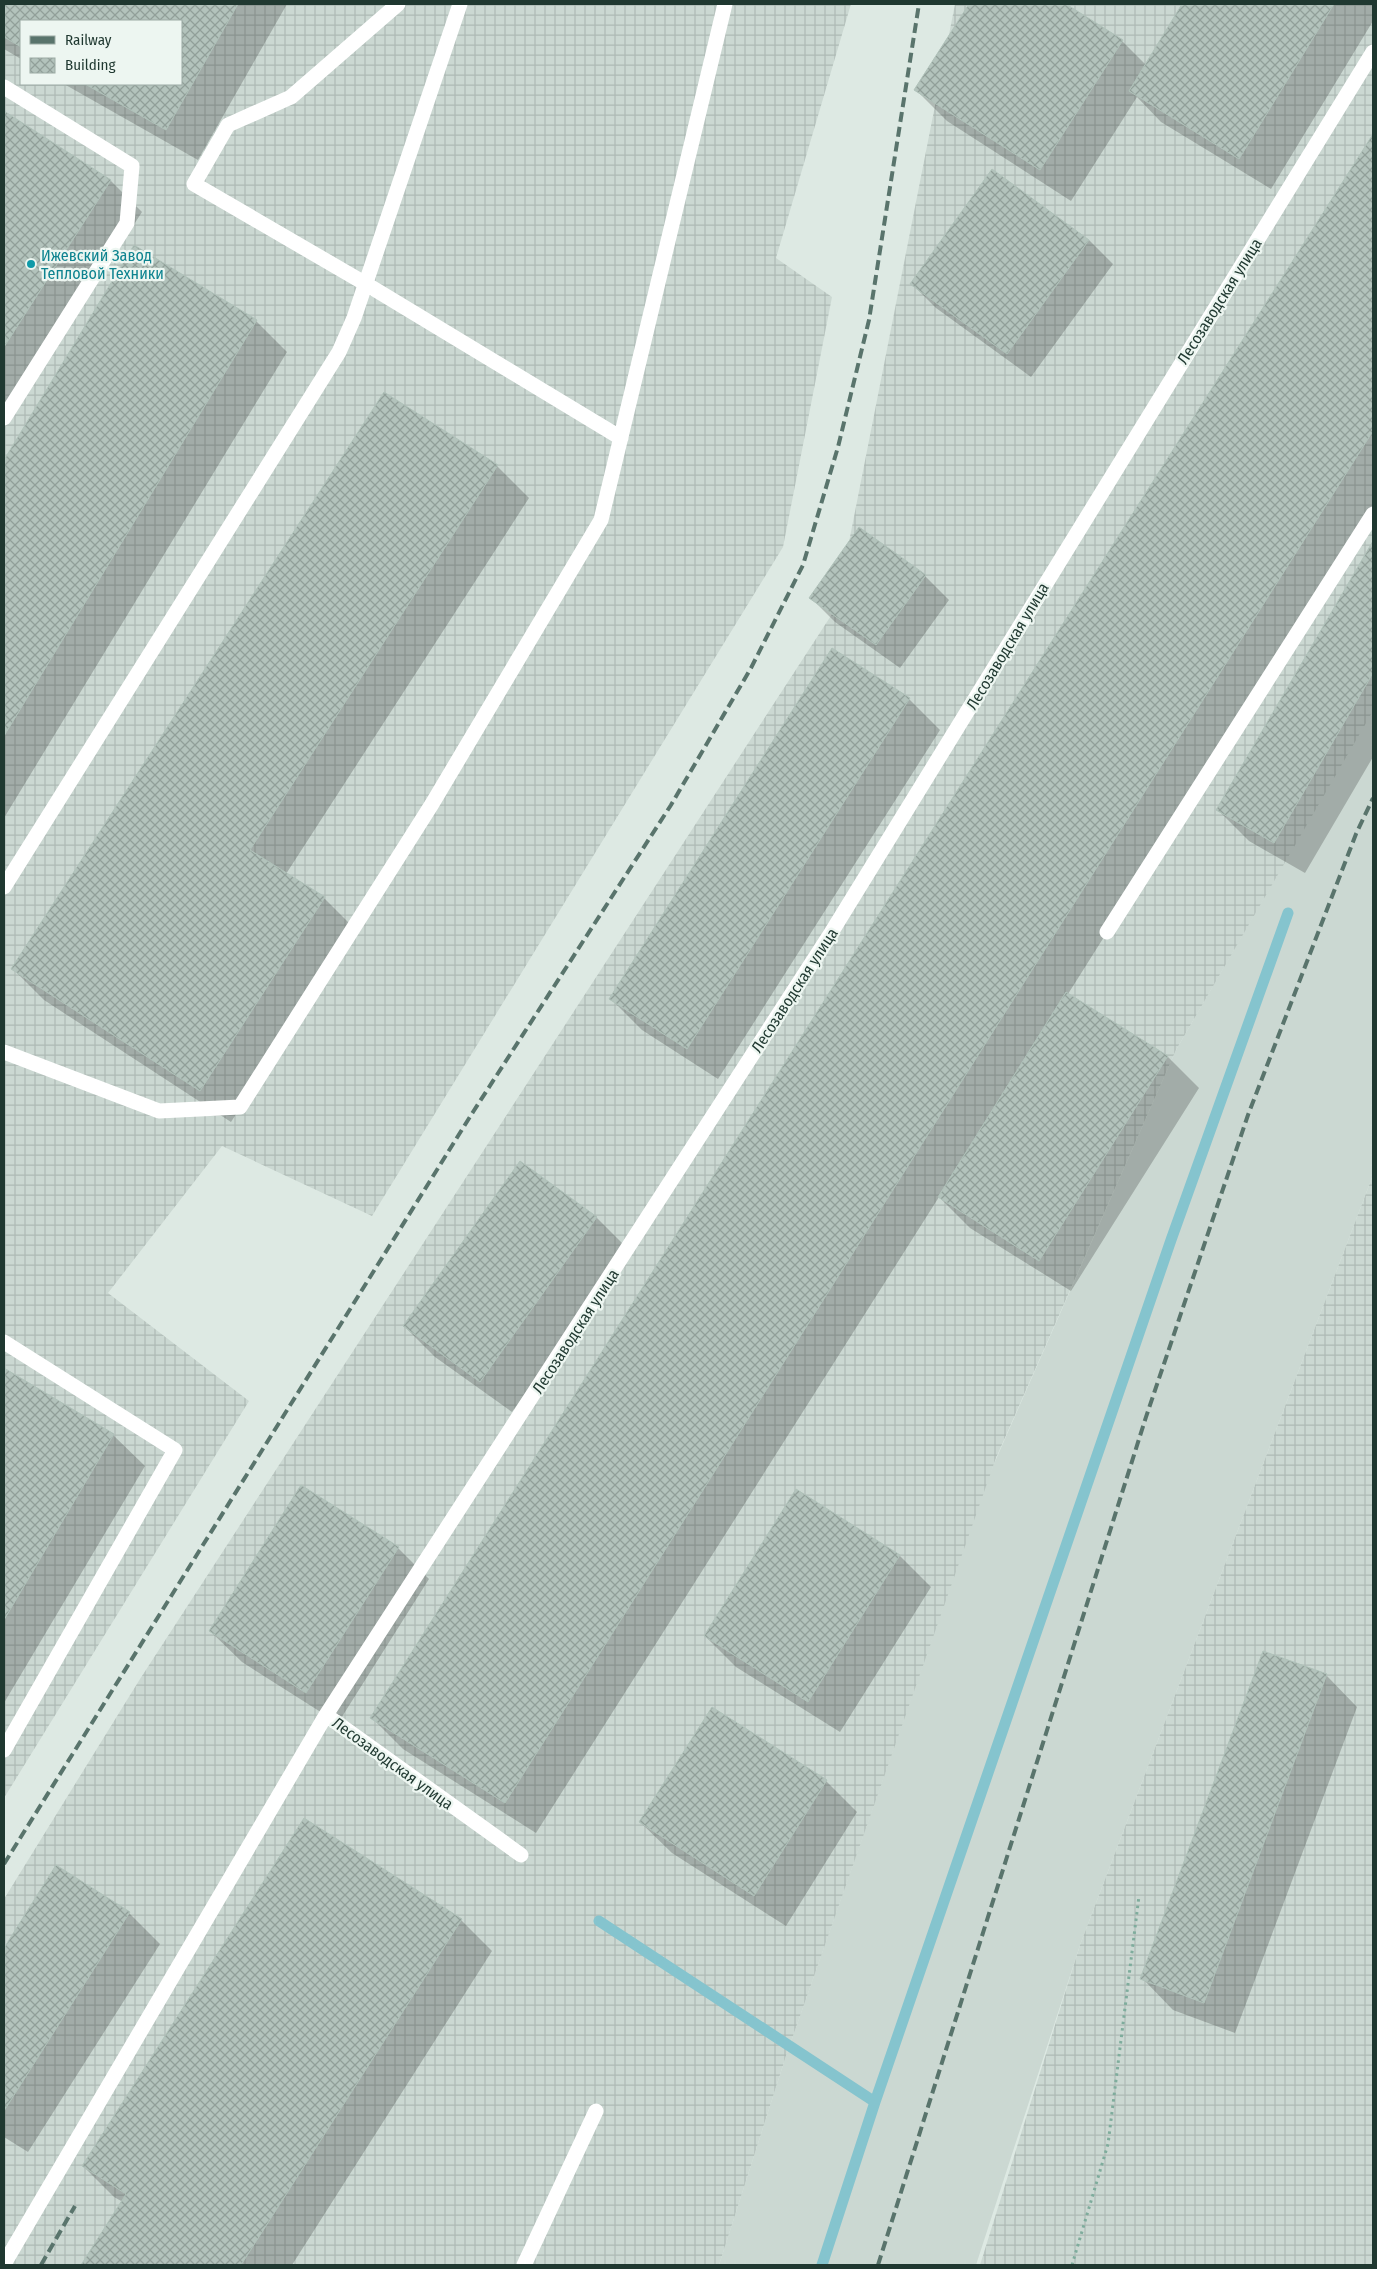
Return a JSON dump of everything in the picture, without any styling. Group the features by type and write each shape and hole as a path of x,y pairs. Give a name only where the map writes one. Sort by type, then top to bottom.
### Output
{"lane":[{"path":"398,4 291,97 228,125 194,184 366,284 621,438"},
{"path":"4,887 339,352 366,284 460,4"},
{"path":"4,1052 159,1111 240,1107 432,804 601,520 725,4"},
{"name":"Лесозаводская улица","path":"521,1855 326,1715 831,933 1373,52"},
{"path":"4,87 132,166 127,223 4,418"},
{"path":"1106,932 1373,514"},
{"path":"4,1342 175,1450 4,1750"},
{"path":"4,2264 326,1715"},
{"path":"524,2265 596,2111"}],"path":[{"path":"1072,2265 1108,2144 1139,1896"}],"shaded area":[{"path":"4,4 851,4 776,258 832,297 783,547 372,1216 222,1146 108,1293 249,1401 4,1798"},
{"path":"955,4 1373,4 1373,711 1176,1050 996,1458 786,2056 719,2265 4,2265 4,1899 140,1679 836,608"},
{"path":"1373,709 1373,1175 1080,1945 976,2265 719,2265 786,2056 990,1473 1176,1050"},
{"path":"1373,1175 1373,2265 980,2265 1080,1945"}],"building":[{"path":"4,4 238,4 166,130 87,85 182,85 182,20 20,20 20,46 4,37"},
{"path":"969,4 1066,4 1123,40 1040,170 914,90"},
{"path":"1182,4 1334,4 1239,159 1129,91"},
{"name":"Ижевский Завод Тепловой Техники","path":"4,111 111,180 4,347"},
{"path":"1373,134 1373,431 505,1803 370,1718"},
{"path":"992,169 1089,240 1007,354 910,284"},
{"path":"134,245 257,320 4,736 4,460"},
{"path":"384,392 498,465 250,850 325,897 200,1091 11,969"},
{"path":"859,527 926,575 876,645 809,598"},
{"path":"1373,541 1373,673 1274,843 1216,810"},
{"path":"832,648 910,698 687,1049 609,999"},
{"path":"1066,992 1168,1056 1039,1261 938,1197"},
{"path":"520,1161 597,1217 480,1382 403,1326"},
{"path":"4,1368 114,1434 4,1620"},
{"path":"301,1485 399,1547 306,1693 209,1631"},
{"path":"796,1489 900,1555 808,1702 704,1636"},
{"path":"1263,1651 1327,1674 1204,2003 1140,1979"},
{"path":"712,1707 827,1780 754,1896 639,1822"},
{"path":"304,1818 462,1919 241,2265 81,2265 126,2194 82,2166"},
{"path":"56,1865 130,1912 4,2111 4,1948"}],"waterway":[{"path":"822,2265 875,2102 1171,1240 1288,913"},
{"path":"599,1921 875,2102"}],"railway":[{"path":"4,1864 473,1112 671,805 751,668 803,565 838,447 869,320 919,4"},
{"path":"878,2265 1146,1417 1248,1115 1356,834 1373,798"},
{"path":"41,2265 75,2206"}],"place":[{"name":"Ижевский Завод Тепловой Техники","path":"31,264"}]}
